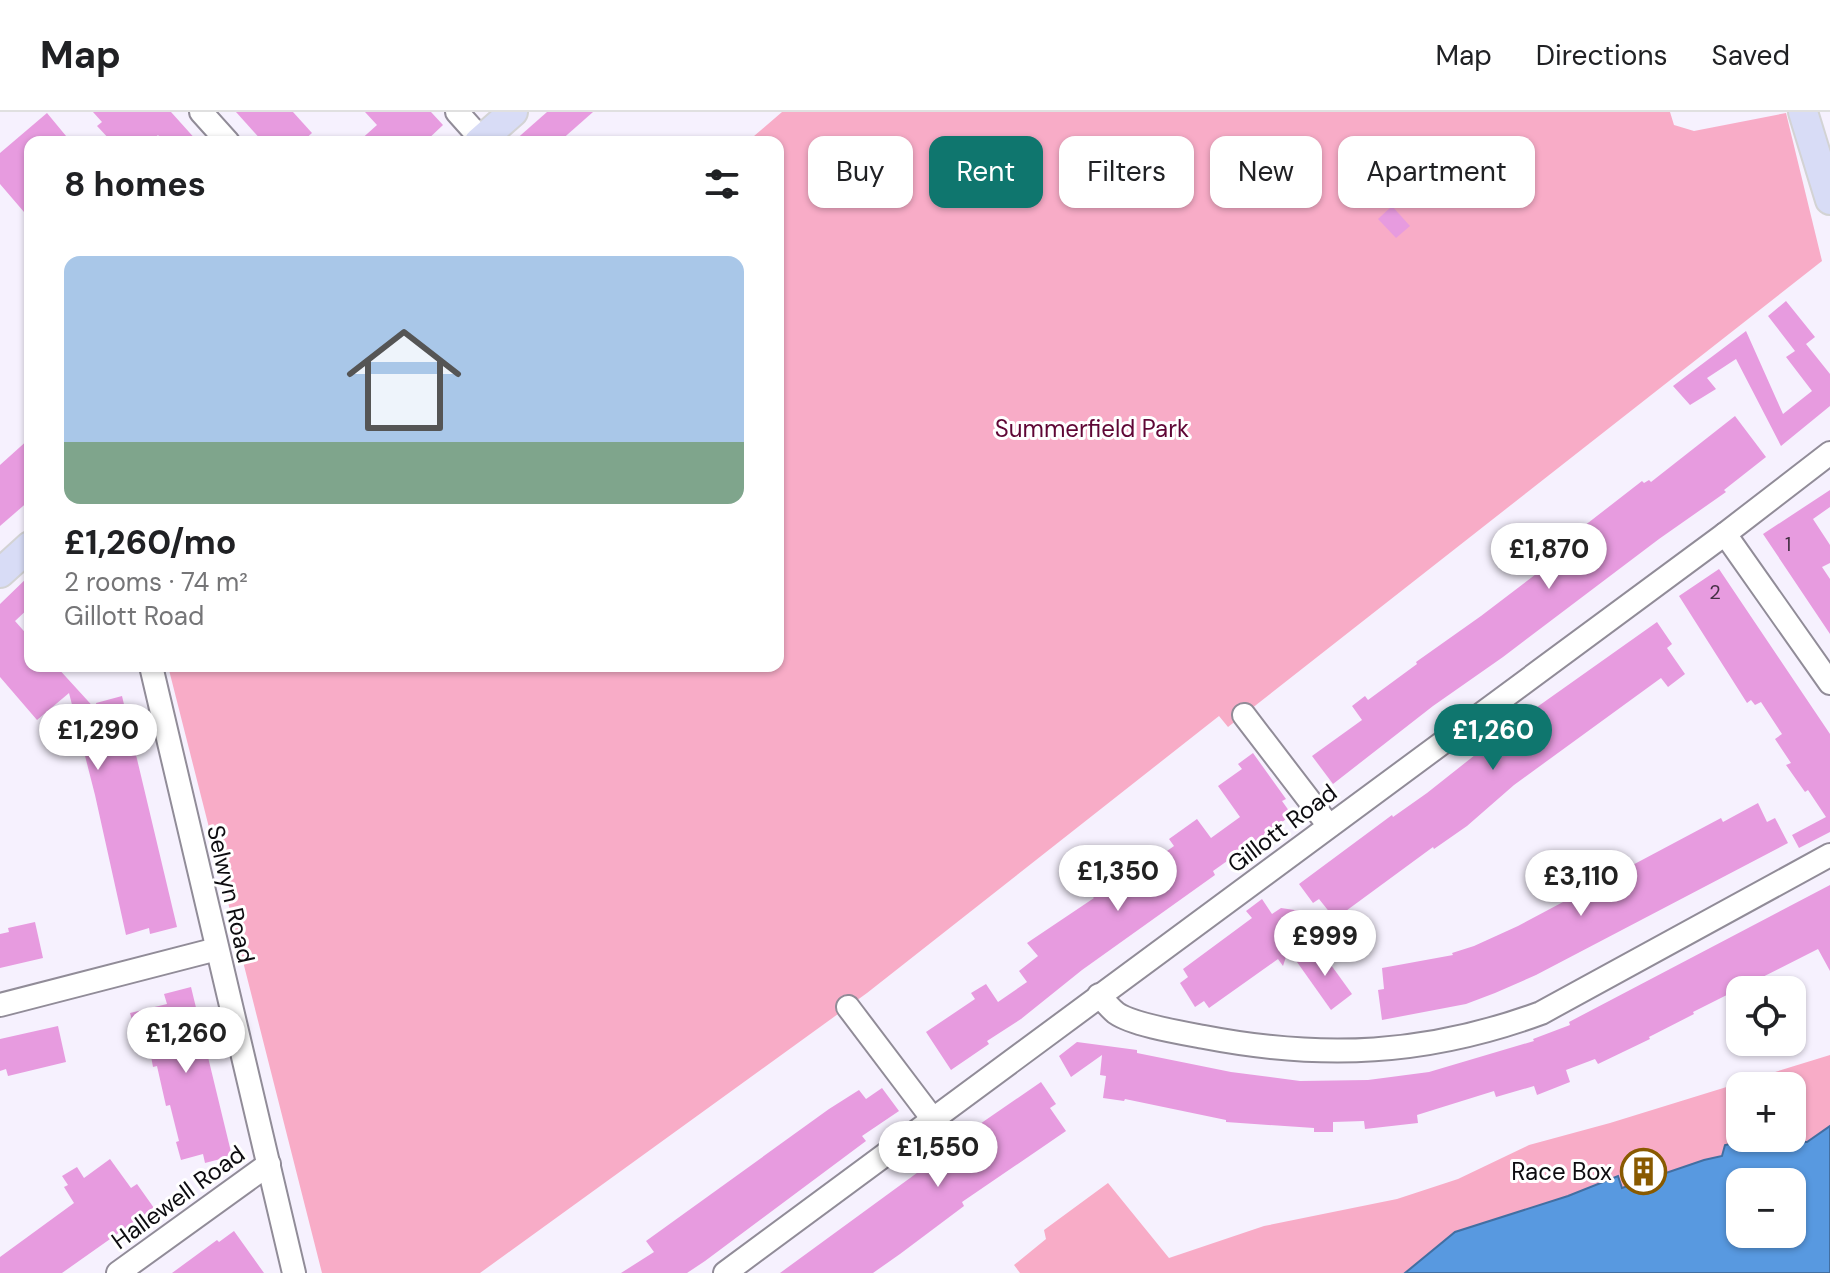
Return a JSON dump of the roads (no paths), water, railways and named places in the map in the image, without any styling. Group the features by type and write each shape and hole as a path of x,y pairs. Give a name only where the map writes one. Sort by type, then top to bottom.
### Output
{"main road":[{"path":"487,136 513,112"},
{"path":"1803,112 1830,200"},
{"path":"0,573 24,551"}],"street":[{"path":"201,112 223,136"},
{"path":"457,112 477,136"},
{"name":"Gillott Road","path":"725,1273 1725,534 1830,453"},
{"path":"1725,534 1830,683"},
{"name":"Selwyn Road","path":"152,672 294,1273"},
{"path":"1244,715 1329,826"},
{"path":"1099,995 1117,1014 1171,1031 1257,1047 1327,1052 1366,1051 1392,1050 1441,1041 1497,1029 1541,1013 1830,855"},
{"path":"0,1005 217,949"},
{"path":"848,1007 932,1118"},
{"name":"Hallewell Road","path":"118,1273 269,1164"}],"water":[{"path":"1830,1126 1830,1273 1405,1273 1455,1232 1568,1196 1618,1176 1622,1188 1722,1156 1725,1145 1726,1152 1806,1152 1806,1142"}],"place":[{"name":"Race Box","path":"1643,1171"}],"park label":[{"name":"Summerfield Park","path":"1092,428"}]}
